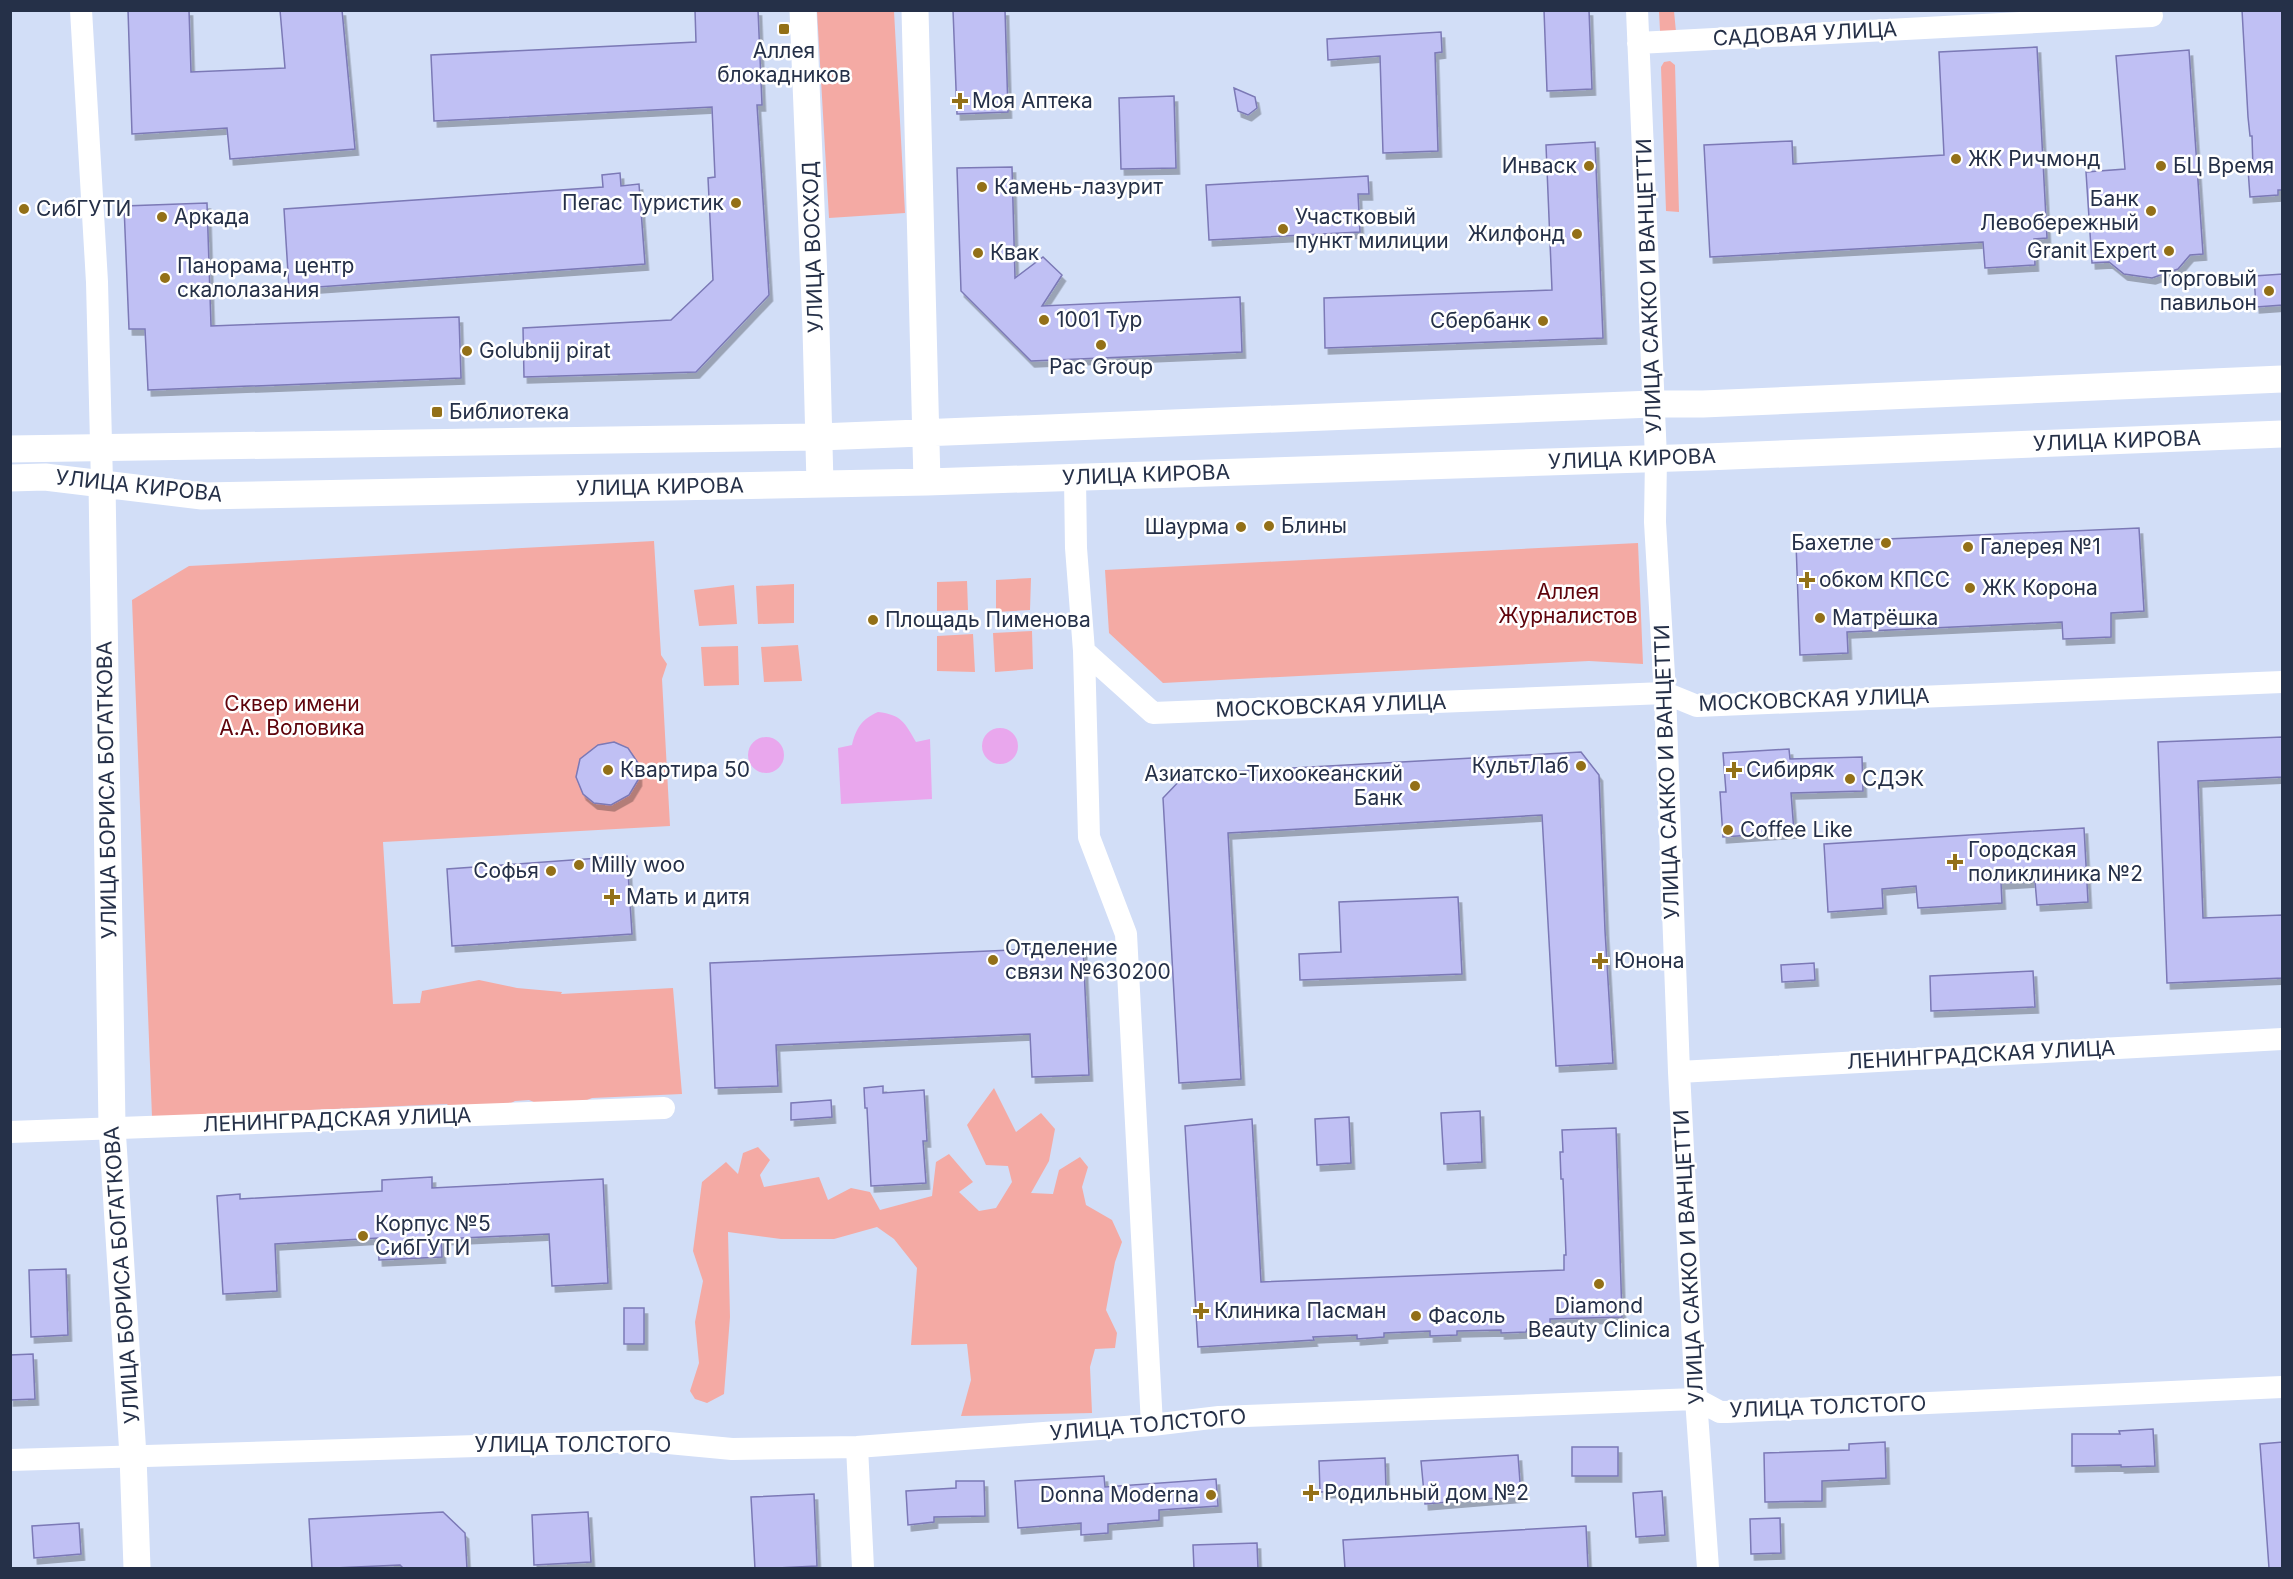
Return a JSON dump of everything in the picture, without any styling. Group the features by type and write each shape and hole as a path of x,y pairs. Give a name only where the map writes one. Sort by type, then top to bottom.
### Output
{"main road":[{"name":"УЛИЦА ВОСХОД","path":"803,10 820,484"},
{"path":"915,10 927,482"},
{"name":"УЛИЦА КИРОВА","path":"10,449 819,437 1653,404 1703,404 2283,379"},
{"name":"УЛИЦА КИРОВА","path":"10,478 45,477 202,496 927,482 1706,458 2283,434"},
{"name":"УЛИЦА БОРИСА БОГАТКОВА","path":"102,483 112,1127 133,1455 136,1569"}],"street":[{"name":"УЛИЦА БОРИСА БОГАТКОВА","path":"81,10 97,282 102,408 102,483"},
{"name":"УЛИЦА САККО И ВАНЦЕТТИ","path":"1637,10 1653,358 1655,522 1665,693 1679,1072 1696,1399 1708,1569"},
{"name":"САДОВАЯ УЛИЦА","path":"1638,43 2152,16"},
{"path":"1075,477 1076,548 1084,651 1089,837 1125,934 1152,1425"},
{"name":"МОСКОВСКАЯ УЛИЦА","path":"1084,651 1153,713 1665,693 1697,706 2283,682"},
{"name":"ЛЕНИНГРАДСКАЯ УЛИЦА","path":"1679,1072 2283,1039"},
{"name":"ЛЕНИНГРАДСКАЯ УЛИЦА","path":"10,1132 664,1108"},
{"name":"УЛИЦА ТОЛСТОГО","path":"10,1460 647,1441 732,1449 857,1447 1152,1425 1219,1417 1404,1412 1696,1399 1720,1412 1727,1412 2283,1387"},
{"path":"857,1447 863,1569"}],"green space":[{"path":"817,11 894,11 905,213 829,218"},
{"path":"1659,11 1674,11 1676,32 1660,31"},
{"path":"1670,61 1675,65 1679,212 1666,211 1661,67 1664,62"},
{"name":"Cквер имени А.А. Воловика","path":"654,541 661,655 667,664 662,679 670,826 383,842 393,1004 420,1003 422,991 479,980 517,988 562,992 561,994 673,988 682,1094 592,1098 575,1105 548,1108 529,1100 515,1101 499,1109 454,1113 447,1104 152,1117 132,600 189,566"},
{"name":"Аллея Журналистов","path":"1638,543 1643,664 1589,661 1163,683 1109,633 1105,570"},
{"path":"1031,578 1030,610 996,612 996,580"},
{"path":"967,581 968,610 937,611 937,582"},
{"path":"794,584 794,623 758,624 756,586"},
{"path":"734,585 737,624 699,626 694,590"},
{"path":"1032,631 1033,669 995,672 993,633"},
{"path":"973,634 975,672 937,671 937,636"},
{"path":"798,645 802,681 764,682 761,647"},
{"path":"738,646 739,685 704,686 701,647"},
{"path":"994,1088 1016,1132 1041,1113 1055,1129 1049,1161 1031,1193 1053,1194 1059,1170 1080,1157 1088,1167 1082,1187 1086,1205 1112,1220 1122,1242 1115,1262 1106,1310 1117,1333 1115,1348 1095,1349 1090,1367 1092,1413 961,1416 971,1380 967,1344 911,1345 917,1268 894,1239 877,1227 834,1239 781,1239 728,1232 730,1317 724,1394 707,1403 695,1399 690,1391 699,1363 695,1322 703,1281 693,1251 702,1182 726,1162 738,1174 743,1153 758,1147 770,1160 760,1175 764,1187 819,1177 828,1200 851,1188 870,1192 880,1210 932,1196 936,1162 949,1154 973,1182 959,1192 979,1211 996,1208 1012,1182 1008,1166 986,1165 967,1125"}],"shaded area":[{"path":"878,712 892,715 902,721 916,742 930,739 932,799 841,804 838,748 852,745 860,725"},
{"path":"1000,728 1013,733 1018,746 1013,759 1000,764 987,759 982,746 987,733"},
{"path":"766,737 779,742 784,755 779,768 766,773 753,768 748,755 753,742"}],"building":[{"path":"128,10 189,10 191,72 285,68 280,10 342,10 355,149 230,159 227,128 132,134"},
{"path":"695,10 758,10 762,105 757,105 769,295 696,372 524,377 523,328 671,320 713,280 708,178 715,177 712,107 434,121 431,55 696,42"},
{"path":"953,10 1005,10 1008,112 957,114"},
{"path":"1544,10 1589,10 1592,89 1547,91"},
{"path":"2242,10 2283,10 2283,190 2278,190 2278,195 2250,197 2248,169 2253,169 2252,136 2250,136 2248,117"},
{"path":"1441,32 1442,52 1435,53 1438,151 1383,153 1380,56 1328,60 1327,39"},
{"name":"ЖК Ричмонд","path":"2037,47 2047,238 2034,239 2035,265 1985,268 1983,242 1710,257 1704,145 1792,141 1793,164 1944,155 1939,52"},
{"name":"БЦ Время","path":"2189,50 2203,254 2190,255 2178,269 2152,278 2124,274 2109,262 2092,263 2086,172 2125,169 2116,56"},
{"path":"1234,88 1255,97 1257,108 1248,115 1238,111"},
{"path":"1174,96 1176,168 1121,169 1119,98"},
{"path":"1595,142 1603,338 1325,348 1324,298 1552,290 1546,145"},
{"path":"1012,167 1015,278 1043,257 1062,275 1042,306 1240,297 1242,352 1031,361 961,291 957,168"},
{"path":"620,173 621,186 639,184 645,264 289,289 284,209 603,187 602,175"},
{"path":"1368,176 1369,194 1358,194 1360,232 1209,240 1206,185"},
{"path":"207,203 211,326 459,317 461,378 148,390 145,329 129,329 124,206"},
{"name":"Торговый павильон","path":"2283,274 2283,305 2256,307 2254,276"},
{"name":"ЖК Корона","path":"2139,528 2144,611 2111,613 2111,637 2063,639 2062,622 1847,632 1848,653 1800,655 1796,543"},
{"path":"2283,737 2283,777 2198,781 2203,918 2283,915 2283,978 2167,983 2158,742"},
{"name":"Квартира 50","path":"614,742 628,748 638,763 638,780 629,795 611,805 594,803 583,794 576,777 580,759 598,745"},
{"path":"1789,749 1790,759 1862,757 1863,791 1791,793 1794,832 1723,837 1720,792 1726,792 1723,753"},
{"path":"1581,752 1599,775 1613,1063 1556,1066 1542,815 1228,833 1241,1079 1179,1083 1163,798 1186,774"},
{"name":"Городская поликлиника №2","path":"2084,828 2088,902 2037,905 2035,881 2001,883 2002,903 1918,908 1916,886 1882,889 1883,908 1828,912 1824,844"},
{"path":"627,856 632,934 452,946 447,869"},
{"path":"1458,897 1462,974 1300,980 1299,954 1341,952 1339,902"},
{"path":"1083,947 1089,1075 1032,1077 1030,1034 776,1045 778,1086 715,1088 710,963"},
{"path":"1814,963 1815,980 1782,982 1781,965"},
{"path":"2033,971 2035,1007 1931,1011 1930,976"},
{"path":"883,1086 883,1093 924,1090 927,1141 923,1141 926,1183 871,1186 864,1088"},
{"path":"831,1100 832,1117 791,1120 791,1103"},
{"path":"1480,1111 1482,1162 1444,1164 1441,1113"},
{"path":"1349,1117 1351,1163 1317,1165 1315,1119"},
{"path":"1252,1119 1261,1282 1564,1270 1564,1255 1566,1255 1560,1152 1563,1152 1562,1130 1616,1128 1622,1317 1550,1319 1550,1328 1527,1329 1526,1332 1457,1331 1457,1335 1430,1336 1430,1331 1384,1333 1384,1337 1357,1339 1357,1335 1313,1337 1314,1340 1198,1347 1185,1126"},
{"name":"Корпус №5 СибГУТИ","path":"432,1177 432,1188 603,1179 608,1283 552,1286 549,1234 441,1239 442,1257 379,1260 378,1238 275,1244 277,1291 223,1294 217,1196 240,1194 240,1199 382,1191 382,1180"},
{"path":"66,1269 68,1335 31,1337 29,1270"},
{"path":"624,1308 644,1308 644,1344 624,1344"},
{"path":"33,1354 35,1399 10,1400 10,1355"},
{"path":"2153,1429 2155,1466 2072,1466 2072,1434 2120,1434 2119,1431"},
{"path":"1885,1442 1886,1478 1822,1481 1822,1501 1765,1502 1764,1453 1849,1450 1849,1444"},
{"path":"2283,1442 2283,1568 2269,1568 2260,1444"},
{"path":"1572,1447 1618,1447 1618,1476 1572,1476"},
{"path":"1518,1455 1521,1496 1425,1504 1421,1461"},
{"path":"1385,1458 1386,1490 1320,1492 1319,1461"},
{"path":"1104,1476 1105,1487 1216,1479 1218,1506 1159,1510 1159,1520 1108,1524 1108,1533 1081,1535 1081,1523 1018,1528 1015,1481"},
{"path":"956,1481 984,1481 985,1516 934,1517 934,1522 908,1525 906,1491 956,1488"},
{"path":"1662,1491 1665,1535 1636,1537 1633,1493"},
{"path":"814,1494 817,1566 755,1569 751,1497"},
{"path":"443,1512 465,1533 467,1569 404,1569 400,1565 312,1569 309,1519"},
{"path":"588,1512 591,1562 534,1565 532,1515"},
{"path":"1780,1518 1781,1553 1751,1554 1750,1519"},
{"path":"79,1523 81,1554 34,1558 32,1526"},
{"name":"Родильный дом №2","path":"1586,1526 1588,1569 1345,1569 1343,1540"},
{"path":"1257,1543 1258,1569 1194,1569 1193,1545"}],"place":[{"name":"Аллея блокадников","path":"784,29"},
{"name":"Моя Аптека","path":"960,101"},
{"name":"ЖК Ричмонд","path":"1956,159"},
{"name":"Инваск","path":"1589,166"},
{"name":"БЦ Время","path":"2161,166"},
{"name":"Камень-лазурит","path":"982,187"},
{"name":"Пегас Туристик","path":"736,203"},
{"name":"СибГУТИ","path":"24,209"},
{"name":"Банк Левобережный","path":"2151,211"},
{"name":"Аркада","path":"162,217"},
{"name":"Участковый пункт милиции","path":"1283,229"},
{"name":"Жилфонд","path":"1577,234"},
{"name":"Granit Expert","path":"2169,251"},
{"name":"Квак","path":"978,253"},
{"name":"Панорама, центр скалолазания","path":"165,278"},
{"name":"Торговый павильон","path":"2269,291"},
{"name":"1001 Тур","path":"1044,320"},
{"name":"Сбербанк","path":"1543,321"},
{"name":"Pac Group","path":"1101,345"},
{"name":"Golubnij pirat","path":"467,351"},
{"name":"Библиотека","path":"437,412"},
{"name":"Блины","path":"1269,526"},
{"name":"Шаурма","path":"1241,527"},
{"name":"Бахетле","path":"1886,543"},
{"name":"Галерея №1","path":"1968,547"},
{"name":"обком КПСС","path":"1807,580"},
{"name":"ЖК Корона","path":"1970,588"},
{"name":"Матрёшка","path":"1820,618"},
{"name":"Площадь Пименова","path":"873,620"},
{"name":"КультЛаб","path":"1581,766"},
{"name":"Квартира 50","path":"608,770"},
{"name":"Сибиряк","path":"1734,770"},
{"name":"СДЭК","path":"1850,779"},
{"name":"Азиатско-Тихоокеанский Банк","path":"1415,786"},
{"name":"Coffee Like","path":"1728,830"},
{"name":"Городская поликлиника №2","path":"1955,862"},
{"name":"Milly woo","path":"579,865"},
{"name":"Софья","path":"551,871"},
{"name":"Мать и дитя","path":"612,897"},
{"name":"Отделение связи №630200","path":"993,960"},
{"name":"Юнона","path":"1600,961"},
{"name":"Корпус №5 СибГУТИ","path":"363,1236"},
{"name":"Diamond Beauty Clinica","path":"1599,1284"},
{"name":"Клиника Пасман","path":"1201,1311"},
{"name":"Фасоль","path":"1416,1316"},
{"name":"Родильный дом №2","path":"1311,1493"},
{"name":"Donna Moderna","path":"1211,1495"}]}
